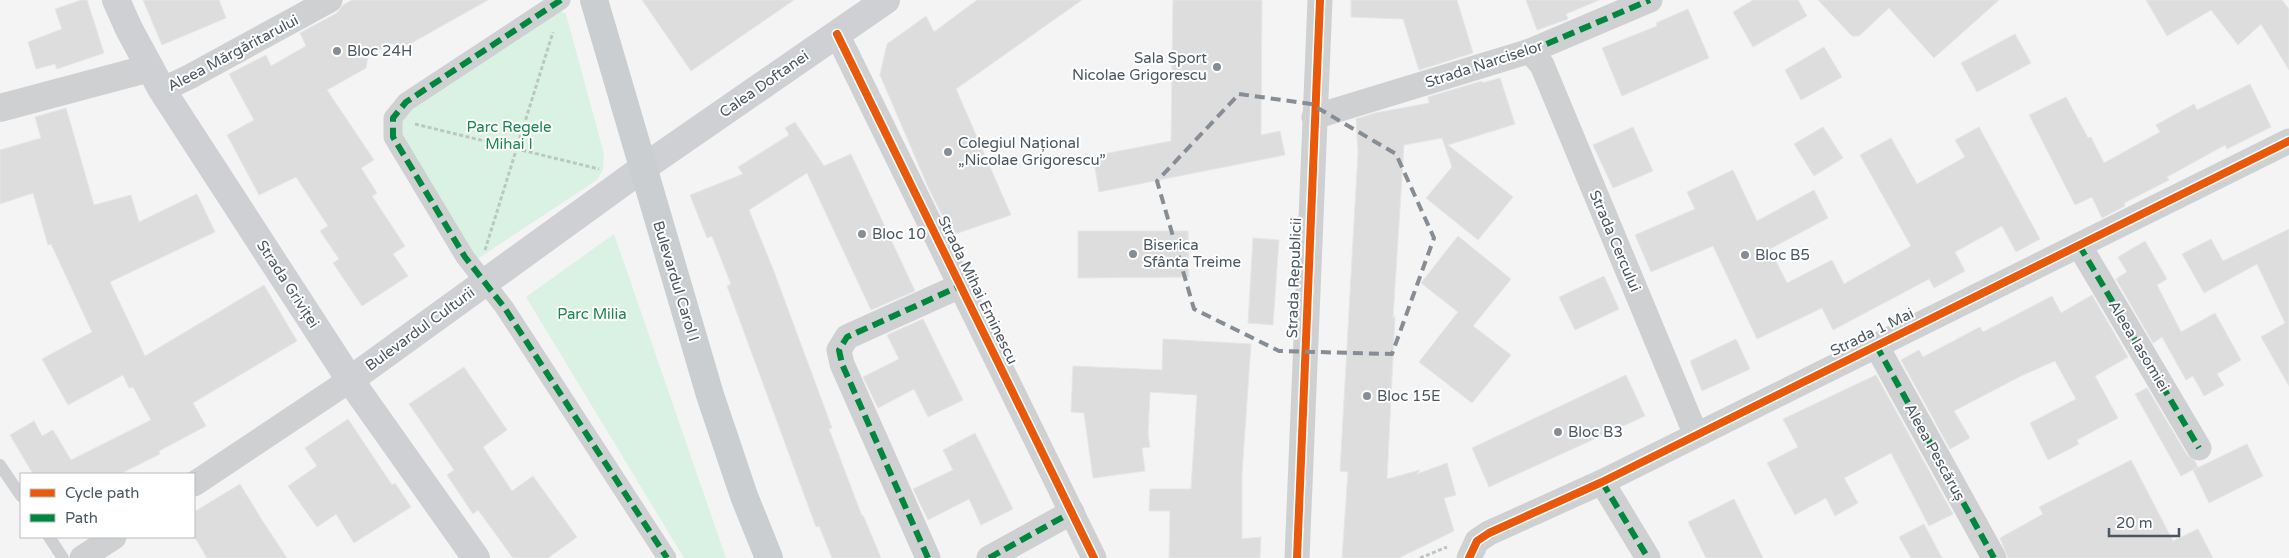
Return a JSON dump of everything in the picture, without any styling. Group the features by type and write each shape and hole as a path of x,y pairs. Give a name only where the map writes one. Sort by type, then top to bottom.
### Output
{"main road":[{"name":"Strada Griviței","path":"116,0 156,79 350,380 476,558"},
{"name":"Bulevardul Carol I","path":"594,0 710,395 744,496 769,558"},
{"name":"Calea Doftanei","path":"643,168 886,0"},
{"name":"Bulevardul Culturii","path":"350,380 643,168"}],"street":[{"name":"Aleea Mărgăritarului","path":"156,79 192,76 330,0"},
{"path":"562,0 406,102 393,118 394,138 465,257 504,308 667,558"},
{"name":"Strada Republicii","path":"1297,558 1320,0"},
{"name":"Strada Narciselor","path":"1314,117 1530,51 1641,2"},
{"name":"Strada Mihai Eminescu","path":"837,34 1094,558"},
{"name":"Strada Cercului","path":"1530,51 1542,65 1696,435"},
{"path":"0,108 156,79"},
{"name":"Strada 1 Mai","path":"1470,555 1477,541 1489,533 1602,482 2289,142"},
{"name":"Aleea Iasomiei","path":"2079,245 2199,448"},
{"path":"928,558 842,364 839,350 847,337 960,286"},
{"name":"Aleea Pescăruș","path":"1876,346 1994,558"},
{"name":"Bulevardul Culturii","path":"195,483 350,380"},
{"path":"1602,482 1648,558"},
{"path":"989,558 1072,512"},
{"path":"82,558 112,538"}],"lane":[{"path":"0,465 20,495"},
{"path":"50,538 63,558"}],"path":[{"path":"484,254 554,28"},
{"path":"393,118 603,170"}],"highlighted area":[{"path":"1239,94 1311,104 1396,154 1434,238 1392,354 1279,351 1194,309 1157,181"}],"green space":[{"name":"Parc Regele Mihai I","path":"552,7 566,14 604,154 603,170 597,180 470,264 393,137 406,102"},
{"name":"Parc Milia","path":"614,234 726,558 684,558 526,297"}],"building":[{"path":"81,0 87,0 104,53 57,69 55,64 36,69 28,42 62,29 55,9"},
{"path":"143,0 219,0 226,18 162,45"},
{"path":"352,0 488,0 408,45 390,44 368,57 366,68 327,90 374,160 361,168 377,193 372,196 405,246 393,254 408,276 362,306 333,263 339,259 320,231 328,226 296,177 259,195 227,135 254,120 229,74 266,55 271,66 306,46 300,33 337,13 343,5"},
{"path":"642,0 794,0 691,71"},
{"name":"Colegiul Național „Nicolae Grigorescu”","path":"977,0 1082,0 956,89 1011,215 952,235 928,187 880,75 887,44 926,16 934,32"},
{"name":"Sala Sport Nicolae Grigorescu","path":"1173,0 1262,0 1261,135 1280,131 1285,155 1099,192 1093,156 1171,141"},
{"path":"1351,0 1457,0 1473,53 1419,70 1403,19 1351,17"},
{"path":"1526,0 1599,0 1566,14 1568,19 1537,30"},
{"path":"1753,0 1798,0 1807,16 1753,47 1733,12"},
{"path":"1818,0 1999,0 1934,58 1889,8 1859,36 1852,36"},
{"path":"2146,0 2282,0 2289,9 2289,70 2261,24 2238,45 2211,10 2167,36"},
{"path":"1688,9 1709,58 1622,96 1602,48 1657,26 1656,23"},
{"path":"2015,34 2031,63 1977,92 1961,63"},
{"path":"1824,47 1842,77 1801,100 1785,70"},
{"path":"1500,78 1515,124 1448,145 1513,197 1478,240 1426,198 1452,167 1442,138 1404,145 1393,318 1395,316 1387,479 1420,470 1417,474 1447,463 1456,495 1444,498 1454,531 1399,558 1342,558 1348,472 1340,471 1358,152 1356,119 1375,113 1429,103 1428,97 1482,81 1482,83"},
{"path":"2250,84 2271,127 2227,149 2225,145 2167,177 2169,180 2124,203 2125,206 2102,218 2092,197 2075,205 2029,115 2066,97 2088,138 2091,137 2104,163 2160,132 2156,125 2194,104 2197,110"},
{"path":"66,108 94,205 131,195 139,222 197,194 215,232 110,282 145,356 264,285 297,341 193,403 206,426 159,451 160,454 122,473 32,473 10,435 34,421 42,436 53,430 71,460 151,420 133,387 129,388 123,375 68,405 42,359 92,332 51,244 48,245 33,193 0,204 0,150 41,138 35,117"},
{"path":"795,122 824,166 851,154 915,291 871,310 807,173 749,210 832,428 829,429 862,516 881,558 832,558 819,526 816,527 727,286 731,284 712,236 707,238 690,195 743,174 738,167 789,135 785,128"},
{"path":"1633,127 1653,171 1613,188 1593,145"},
{"path":"1823,127 1843,158 1814,176 1794,144"},
{"path":"1979,127 2040,239 2016,252 2002,226 1955,252 1965,271 1934,288 1929,279 1833,330 1822,308 1757,339 1713,246 1651,272 1635,235 1695,209 1687,192 1733,170 1757,221 1814,190 1828,218 1770,249 1787,283 1832,260 1844,284 1911,246 1860,155 1891,138 1917,184 1965,157 1955,140"},
{"path":"2289,229 2289,386 2261,337 2285,323 2257,264 2204,293 2182,254 2211,239 2223,261"},
{"name":"Biserica Sfânta Treime","path":"1078,231 1188,231 1189,277 1078,278"},
{"path":"1458,236 1511,279 1473,326 1511,355 1472,403 1419,362 1458,312 1421,283"},
{"path":"1253,238 1279,240 1273,325 1248,323"},
{"path":"2145,241 2167,279 2157,285 2181,332 2215,313 2241,360 2217,374 2224,385 2204,396 2193,376 2186,380 2162,337 2153,343 2116,279 2127,272 2118,257"},
{"path":"1604,276 1619,309 1575,330 1559,297"},
{"path":"2092,295 2128,357 2095,376 2118,418 2077,440 2079,444 2048,460 2030,423 2076,399 2055,361 2021,376 1954,411 1970,438 1950,449 1901,360 1919,350 1923,357 1980,327 1983,332 2052,296 2061,313"},
{"path":"923,319 963,400 928,417 914,389 878,408 863,377 899,359 887,335"},
{"path":"1163,339 1251,344 1242,473 1242,539 1261,537 1260,558 1169,558 1170,511 1149,511 1150,489 1191,489 1197,395 1150,392 1148,434 1150,447 1142,448 1145,471 1093,478 1084,413 1071,412 1073,366 1162,370"},
{"path":"1736,339 1750,369 1702,391 1690,361"},
{"path":"464,367 507,430 483,447 512,491 533,476 577,537 548,558 513,558 478,510 473,514 447,475 454,470 409,404"},
{"name":"Bloc B3","path":"1626,375 1645,416 1489,487 1472,448"},
{"path":"1876,375 1953,514 1929,526 1891,453 1844,478 1858,503 1835,516 1826,498 1795,515 1767,463 1798,447 1783,419"},
{"path":"2147,388 2187,455 2195,461 2198,467 2181,476 2135,394"},
{"path":"348,419 392,485 395,483 411,507 354,543 336,514 317,527 288,486 317,466 305,448"},
{"path":"975,433 1013,509 981,525 969,499 928,520 913,489 953,470 943,450"},
{"path":"2247,444 2263,476 2209,503 2193,470"},
{"path":"2131,460 2173,541 2198,529 2213,558 2008,558 2000,538 2043,514 2039,507"},
{"path":"240,484 287,558 207,558 195,538 195,511"},
{"path":"1734,499 1763,558 1706,558 1688,522"},
{"path":"1924,524 1942,558 1911,558 1899,537"}],"marked path":[{"path":"561,0 406,102 393,118 393,137 465,257 504,307 667,558"},
{"path":"1530,51 1650,0"},
{"path":"2079,245 2199,448"},
{"path":"928,558 842,364 839,350 847,337 960,286"},
{"path":"1876,345 1994,558"},
{"path":"1602,482 1648,558"},
{"path":"989,558 1072,512"}],"cycle path":[{"path":"1297,558 1320,0"},
{"path":"837,34 1094,558"},
{"path":"1469,558 1477,541 1489,533 1602,482 2289,141"}],"place":[{"name":"Bloc 24H","path":"337,51"},
{"name":"Sala Sport Nicolae Grigorescu","path":"1217,67"},
{"name":"Colegiul Național „Nicolae Grigorescu”","path":"948,152"},
{"name":"Bloc 10","path":"862,234"},
{"name":"Biserica Sfânta Treime","path":"1133,254"},
{"name":"Bloc B5","path":"1745,255"},
{"name":"Bloc 15E","path":"1367,396"},
{"name":"Bloc B3","path":"1558,432"}]}
